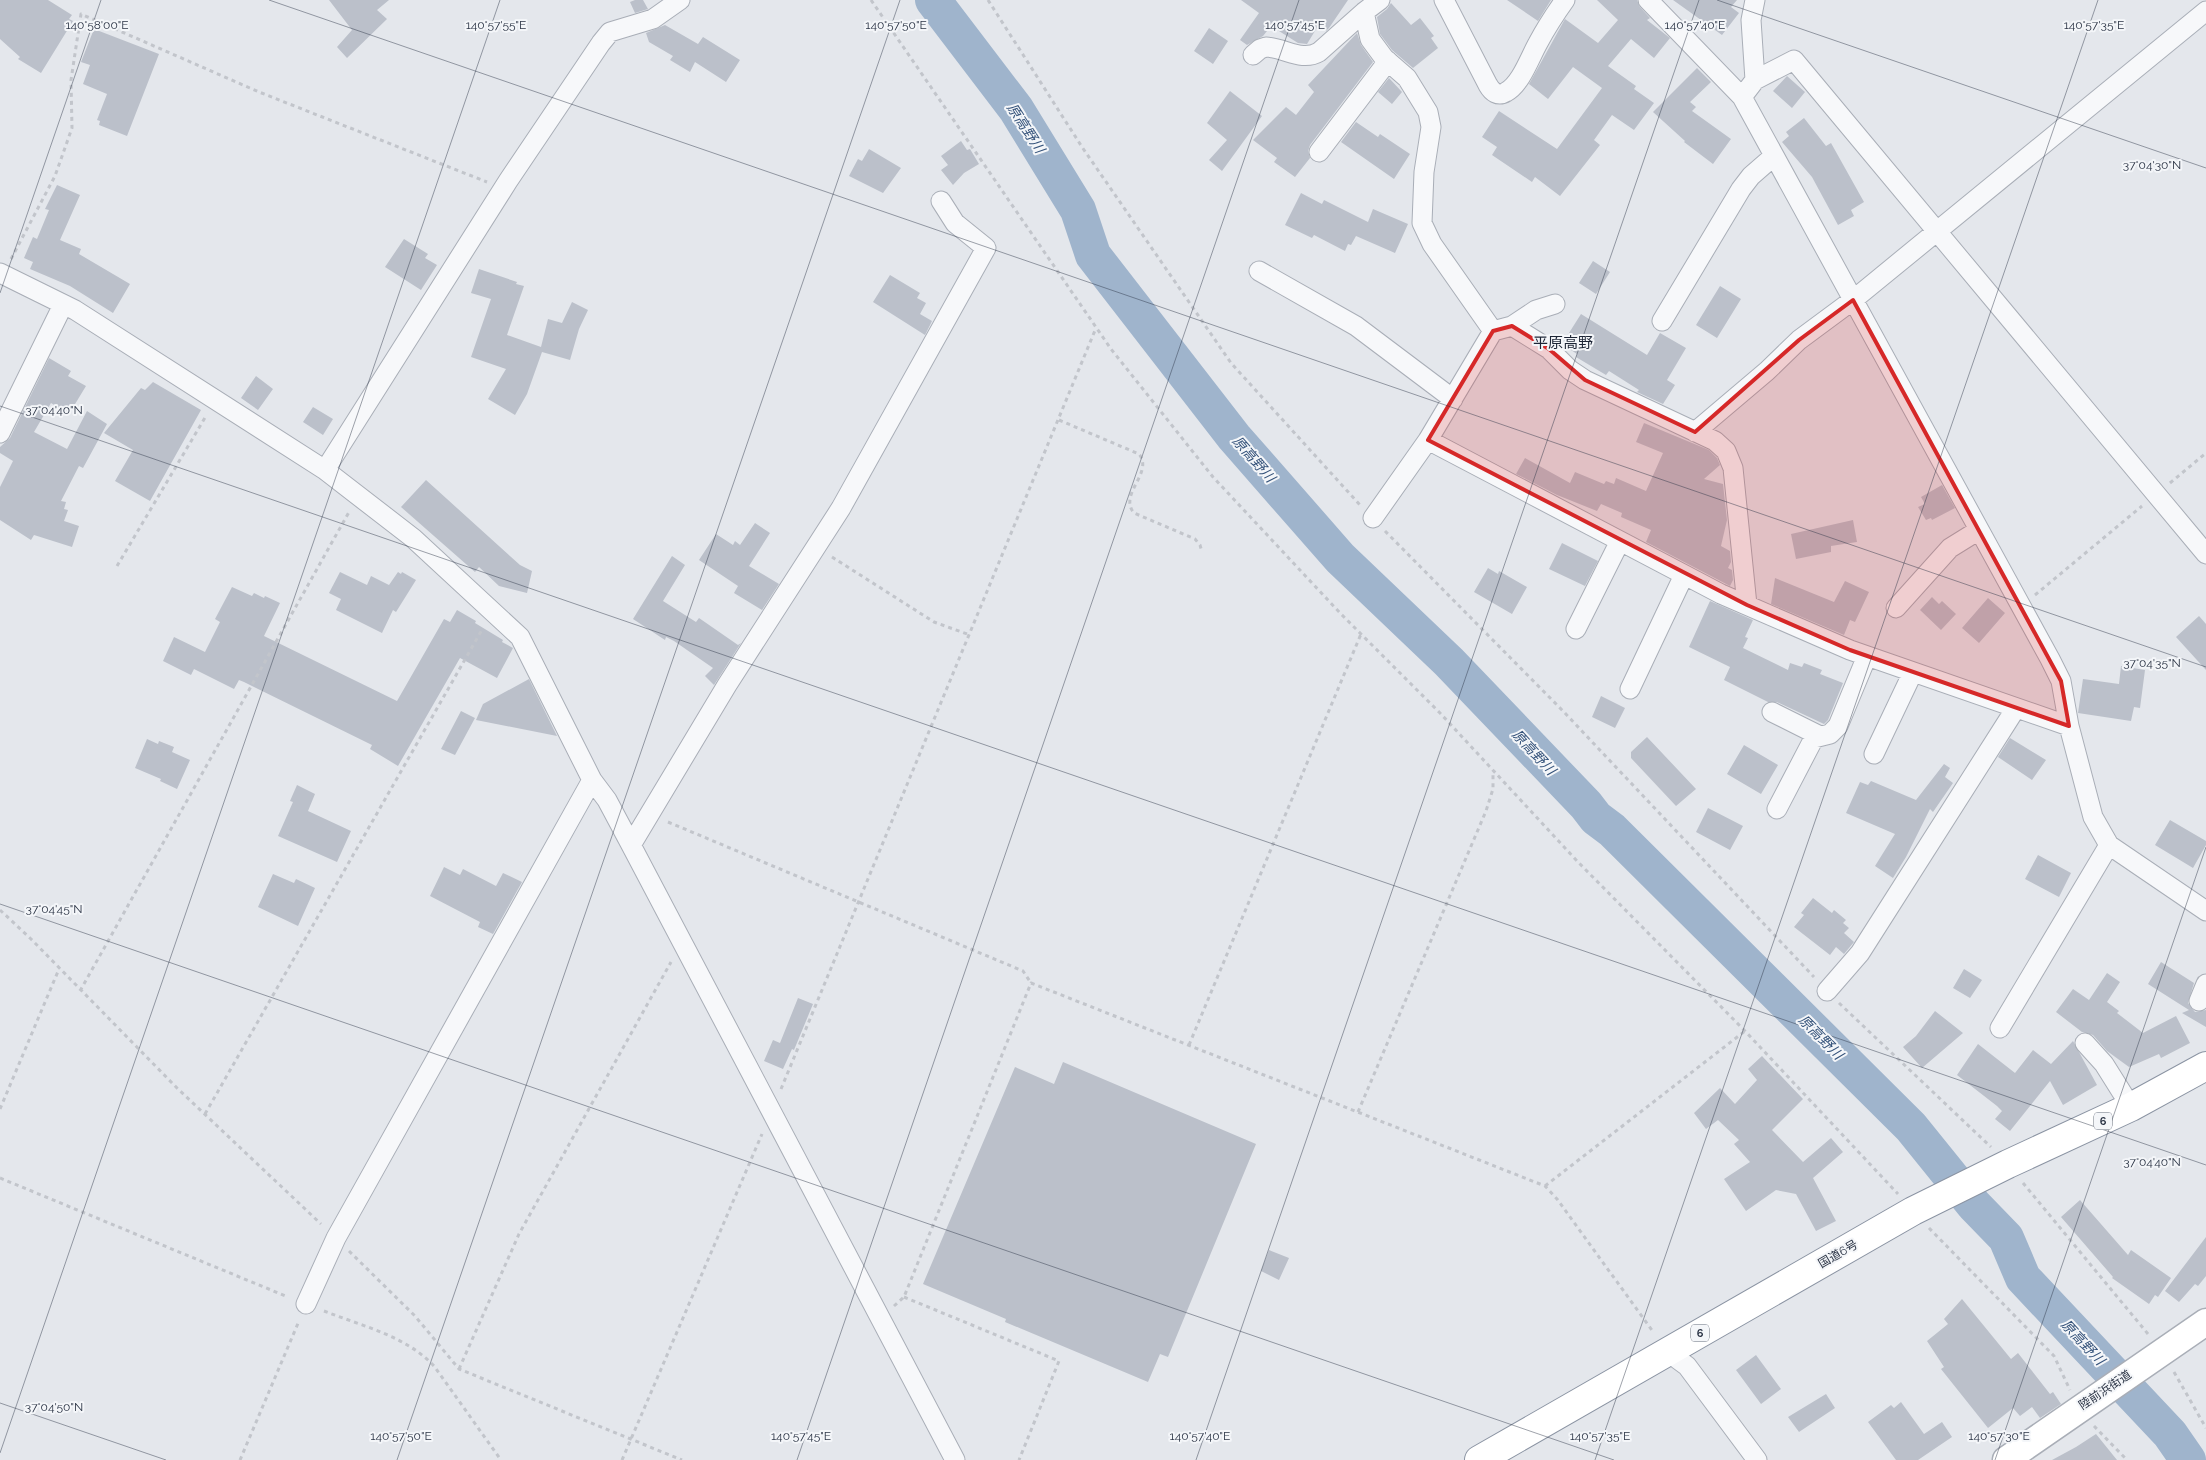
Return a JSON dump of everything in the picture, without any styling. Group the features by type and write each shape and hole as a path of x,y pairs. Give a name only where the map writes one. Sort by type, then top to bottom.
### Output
{"highway":[{"name":"国道6号","path":"1479,1460 1917,1209 2002,1167 2131,1108 2206,1066"}],"street":[{"path":"325,470 504,189 610,32 653,19 680,0"},
{"path":"1444,0 1491,91 1497,94 1504,94 1509,90 1524,71 1537,45 1565,0"},
{"path":"1648,0 1742,97 2062,681 2069,726 2093,817 2110,845 2206,911"},
{"path":"1755,0 1751,20 1755,80"},
{"path":"1253,55 1266,47 1312,56 1320,52 1374,3"},
{"path":"1374,3 1370,39 1388,61 1407,78 1428,112 1431,127 1424,172 1422,223 1432,244 1493,331"},
{"path":"1695,432 1767,371 1799,340 1853,300 2206,11"},
{"path":"1742,97 1755,80 1794,60 2206,554"},
{"path":"1319,152 1388,61"},
{"path":"1662,321 1742,189 1751,176 1774,156"},
{"path":"631,845 727,685 842,508 986,248 955,223 941,201"},
{"path":"1259,271 1356,326 1453,398"},
{"path":"1,274 75,310 325,470 413,538 520,637 592,780 607,800 955,1460"},
{"path":"1373,518 1428,440 1493,331 1512,326 1536,310 1555,304"},
{"path":"0,433 63,305"},
{"path":"1512,326 1550,349 1570,370 1584,380 1715,441 1726,451 1732,468 1747,605"},
{"path":"1428,440 1684,575 1747,605 1867,656 2069,726"},
{"path":"1896,608 1950,548 1979,530"},
{"path":"1576,629 1620,541"},
{"path":"1630,689 1684,575"},
{"path":"1777,809 1814,738 1830,734 1838,726 1867,656"},
{"path":"1874,754 1913,672"},
{"path":"1827,991 1860,953 2016,708"},
{"path":"1772,712 1820,736"},
{"path":"306,1304 336,1238 592,780"},
{"path":"2000,1028 2110,845"},
{"path":"2085,1043 2104,1064 2131,1108"},
{"name":"陸前浜街道","path":"2006,1460 2206,1322"},
{"path":"1668,1352 1687,1366 1757,1460"}],"path":[{"path":"871,0 1111,349 1213,477 1360,634 1440,714 1578,862 1917,1209 1959,1261 2054,1356 2078,1409 2127,1460"},
{"path":"988,0 1082,147 1231,363 1373,518 1563,711 1827,991 2002,1167 2162,1351 2206,1428"},
{"path":"1,274 55,176 72,128 71,80 81,14 338,125 504,189"},
{"path":"622,1460 859,902 1096,328"},
{"path":"117,566 215,401"},
{"path":"1059,420 1139,454 1143,459 1143,466 1128,501 1130,508 1134,513 1195,539 1200,545 1202,552"},
{"path":"2021,607 2206,453"},
{"path":"80,991 358,496"},
{"path":"816,547 934,622 970,636"},
{"path":"205,1114 492,612"},
{"path":"1188,1045 1360,634"},
{"path":"1358,1112 1486,811 1493,790 1493,772"},
{"path":"651,814 1023,971 1030,983 1545,1186 1557,1199 1668,1352"},
{"path":"0,910 32,939 80,991 205,1114 415,1316 459,1369 682,1460"},
{"path":"459,1369 518,1234 682,942"},
{"path":"0,1109 59,969"},
{"path":"880,1317 904,1297 1030,983"},
{"path":"1545,1186 1745,1031"},
{"path":"0,1178 410,1345 434,1366 501,1460"},
{"path":"904,1297 1059,1361 1019,1460"},
{"path":"240,1460 306,1304"}],"highlighted area":[{"path":"1853,300 2061,681 2069,726 1850,650 1747,605 1428,440 1493,331 1512,326 1549,349 1585,380 1695,432 1799,340"}],"building":[{"path":"0,0 48,0 72,15 69,19 73,21 41,73 18,59 20,57 0,39"},
{"path":"329,0 389,0 377,10 387,19 347,58 337,47 352,30"},
{"path":"643,0 648,9 635,13 630,2"},
{"path":"1241,0 1348,0 1329,28 1326,31 1318,26 1307,44 1298,43 1271,26 1263,36 1247,45 1240,40 1259,13"},
{"path":"1507,0 1551,0 1538,21"},
{"path":"1597,0 1637,0 1640,7 1650,18 1647,20 1670,38 1654,58 1631,39 1608,66 1636,86 1634,89 1654,103 1634,130 1612,115 1594,140 1600,145 1560,196 1535,177 1532,182 1492,155 1497,147 1482,137 1499,111 1557,149 1602,88 1573,67 1548,99 1529,84 1565,19 1598,43 1618,20"},
{"path":"1673,0 1737,0 1731,7 1739,13 1722,35"},
{"path":"1391,3 1411,25 1420,18 1434,36 1431,38 1438,48 1413,68 1392,50 1380,34 1377,17"},
{"path":"665,25 698,44 703,37 740,60 726,82 695,62 690,72 670,60 673,56 649,42 646,33"},
{"path":"1209,28 1228,41 1213,64 1194,51"},
{"path":"94,29 159,54 127,136 99,125 100,121 97,120 107,94 83,84 90,65 81,62"},
{"path":"1357,33 1361,45 1373,62 1310,145 1308,151 1310,158 1295,177 1274,162 1277,158 1253,140 1286,107 1296,115 1314,92 1308,85"},
{"path":"1697,68 1711,82 1690,102 1696,107 1692,111 1731,139 1713,164 1684,142 1653,112"},
{"path":"1787,76 1805,92 1792,108 1773,91"},
{"path":"1389,78 1402,92 1392,104 1378,92"},
{"path":"1230,91 1262,116 1222,171 1209,160 1227,140 1207,123"},
{"path":"1804,118 1826,146 1831,143 1864,202 1851,210 1854,216 1838,225 1812,177 1782,142 1789,136 1786,132"},
{"path":"1356,122 1378,137 1380,134 1410,154 1394,179 1341,142"},
{"path":"961,141 967,150 970,149 979,164 964,173 953,185 941,170 948,165 941,156"},
{"path":"869,149 901,168 883,193 849,176 858,159 862,161"},
{"path":"57,185 80,195 60,240 81,249 79,254 130,284 113,313 70,286 30,269 33,262 24,258 33,237 37,239 49,210 45,209"},
{"path":"1301,193 1322,204 1324,200 1368,222 1373,209 1408,224 1395,253 1356,236 1351,245 1348,244 1345,251 1314,235 1312,238 1285,225"},
{"path":"404,239 428,254 425,258 437,265 421,290 385,267"},
{"path":"1593,261 1610,272 1596,294 1579,283"},
{"path":"479,269 524,286 507,335 541,347 548,319 562,323 572,302 588,310 579,329 570,360 542,352 527,394 515,415 488,399 506,369 471,357 491,299 471,293"},
{"path":"890,275 920,293 917,298 926,303 920,314 932,321 925,335 873,302"},
{"path":"1720,286 1741,299 1717,338 1696,325"},
{"path":"1581,314 1647,355 1660,333 1686,348 1667,380 1675,385 1663,404 1637,392 1639,390 1609,371 1606,375 1576,357 1577,354 1562,344"},
{"path":"49,358 71,371 68,376 86,386 69,414 51,403 34,432 67,449 87,411 107,424 83,468 79,466 61,501 66,502 64,509 68,510 64,521 79,526 72,547 34,535 31,540 0,520 0,487 13,461 0,453 0,447 10,438"},
{"path":"256,376 273,389 258,410 241,398"},
{"path":"153,382 201,410 150,501 115,481 133,450 104,433 141,388 145,390"},
{"path":"313,407 333,419 323,435 303,422"},
{"path":"1644,423 1709,450 1717,458 1720,465 1704,479 1723,484 1727,520 1721,546 1730,551 1731,562 1728,568 1732,570 1733,580 1730,586 1646,542 1651,530 1621,517 1622,513 1601,504 1597,511 1557,495 1516,474 1525,458 1570,483 1575,472 1604,484 1606,481 1614,484 1616,478 1646,491 1663,453 1636,442"},
{"path":"426,480 520,565 532,571 527,593 499,586 479,567 475,572 401,507"},
{"path":"1942,485 1955,508 1932,520 1931,518 1926,520 1918,507 1925,504 1921,497"},
{"path":"1853,520 1857,542 1831,546 1831,552 1796,559 1791,534"},
{"path":"755,523 770,533 749,566 779,584 762,610 734,593 738,586 699,560 716,534 733,545 735,541 740,545"},
{"path":"1562,543 1598,561 1585,586 1549,569"},
{"path":"672,556 685,565 663,601 696,622 699,618 738,645 741,643 714,685 705,676 713,668 674,641 666,637 665,640 633,619"},
{"path":"1488,568 1498,574 1499,571 1527,587 1512,614 1474,592"},
{"path":"340,572 367,585 371,576 389,585 398,572 401,574 402,572 416,580 396,612 393,610 382,633 336,610 341,599 329,593"},
{"path":"1775,578 1834,602 1845,581 1869,592 1855,622 1850,620 1844,635 1771,604"},
{"path":"232,587 252,596 254,593 280,603 264,636 397,701 444,619 450,622 457,610 476,621 475,623 513,648 497,678 460,658 398,766 370,749 372,745 244,682 239,680 234,689 194,669 191,675 163,661 174,637 205,652 220,622 215,619"},
{"path":"1932,597 1939,604 1942,601 1956,614 1941,630 1920,610"},
{"path":"1988,598 2005,613 1979,643 1962,628"},
{"path":"1710,601 1753,620 1745,637 1748,638 1743,648 1788,670 1790,663 1802,667 1804,663 1822,670 1820,674 1843,683 1828,720 1824,724 1777,702 1768,702 1724,680 1730,667 1689,647"},
{"path":"2199,616 2206,624 2206,670 2176,637"},
{"path":"2121,666 2145,670 2140,708 2134,707 2131,721 2078,713 2083,679 2119,684"},
{"path":"529,679 557,736 476,720 483,704"},
{"path":"1601,696 1625,708 1615,728 1592,717"},
{"path":"461,711 475,718 455,755 441,749"},
{"path":"1647,737 1696,789 1676,806 1631,758 1631,752"},
{"path":"2010,738 2046,760 2032,780 1998,757"},
{"path":"147,739 158,744 159,741 174,747 172,752 190,760 177,789 160,781 161,779 135,768"},
{"path":"1744,745 1778,765 1761,794 1727,774"},
{"path":"1944,764 1950,768 1945,777 1953,783 1933,812 1930,809 1906,857 1893,878 1875,866 1895,834 1846,813 1860,782 1868,785 1871,781 1916,800"},
{"path":"297,785 315,794 308,811 351,831 337,862 278,836 293,802 290,801"},
{"path":"1708,808 1743,826 1730,850 1696,832"},
{"path":"2170,820 2206,841 2206,845 2193,868 2155,845"},
{"path":"2038,855 2071,873 2059,897 2025,879"},
{"path":"444,867 460,875 463,869 496,886 503,873 522,882 493,934 478,927 480,922 430,896"},
{"path":"273,874 294,883 296,879 315,888 298,926 258,907"},
{"path":"1813,898 1832,913 1834,910 1846,920 1843,923 1849,928 1844,933 1854,942 1844,954 1836,947 1830,955 1794,927 1804,915 1801,913"},
{"path":"2161,962 2194,983 2188,1003 2195,1012 2206,1010 2206,1027 2182,1013 2189,1010 2148,984"},
{"path":"1964,969 1982,980 1970,998 1953,988"},
{"path":"2107,973 2120,982 2107,1002 2119,1011 2117,1013 2143,1033 2176,1016 2190,1043 2161,1058 2159,1054 2129,1067 2107,1051 2093,1035 2082,1032 2056,1012 2073,989 2089,1000"},
{"path":"798,998 813,1004 794,1050 792,1049 783,1069 764,1061 773,1040 780,1043"},
{"path":"1935,1011 1963,1033 1922,1068 1903,1047 1916,1036"},
{"path":"2073,1041 2097,1085 2063,1105 2050,1081 2010,1131 1995,1119 2002,1111 1957,1075 1978,1044 2015,1073 2033,1050 2051,1064"},
{"path":"1762,1056 1803,1099 1772,1130 1803,1162 1831,1138 1843,1152 1813,1178 1836,1221 1816,1231 1796,1194 1776,1190 1746,1211 1724,1179 1750,1162 1734,1144 1739,1140 1718,1120 1706,1129 1694,1113 1720,1088 1735,1104 1757,1080 1748,1069"},
{"path":"1063,1062 1256,1144 1168,1357 1160,1354 1148,1382 1005,1322 1006,1319 923,1284 1015,1067 1054,1084"},
{"path":"2080,1200 2128,1255 2131,1250 2171,1278 2158,1297 2155,1295 2149,1304 2112,1278 2061,1217"},
{"path":"2206,1237 2206,1276 2198,1286 2195,1284 2179,1302 2165,1291"},
{"path":"1269,1250 1289,1258 1279,1280 1261,1271"},
{"path":"1962,1299 2011,1359 2018,1353 2050,1394 2053,1392 2061,1404 2040,1418 2032,1407 2020,1416 2013,1408 1988,1428 1941,1369 1944,1367 1927,1341 1948,1324 1944,1319"},
{"path":"1756,1355 1781,1389 1761,1404 1736,1370"},
{"path":"1826,1394 1835,1408 1799,1432 1788,1417"},
{"path":"1901,1402 1924,1434 1942,1422 1952,1437 1918,1460 1896,1460 1868,1422 1891,1405 1894,1408"},
{"path":"2096,1434 2117,1460 2052,1460 2076,1447"}],"waterway":[{"name":"原高野川","path":"933,0 1016,109 1078,210 1093,255 1234,437 1340,558 1449,662 1586,805 1596,818 1612,830 1911,1127 1974,1205 2006,1238 2023,1278 2170,1434 2188,1460"}],"district":[{"name":"平原高野","path":"1563,343"}]}
